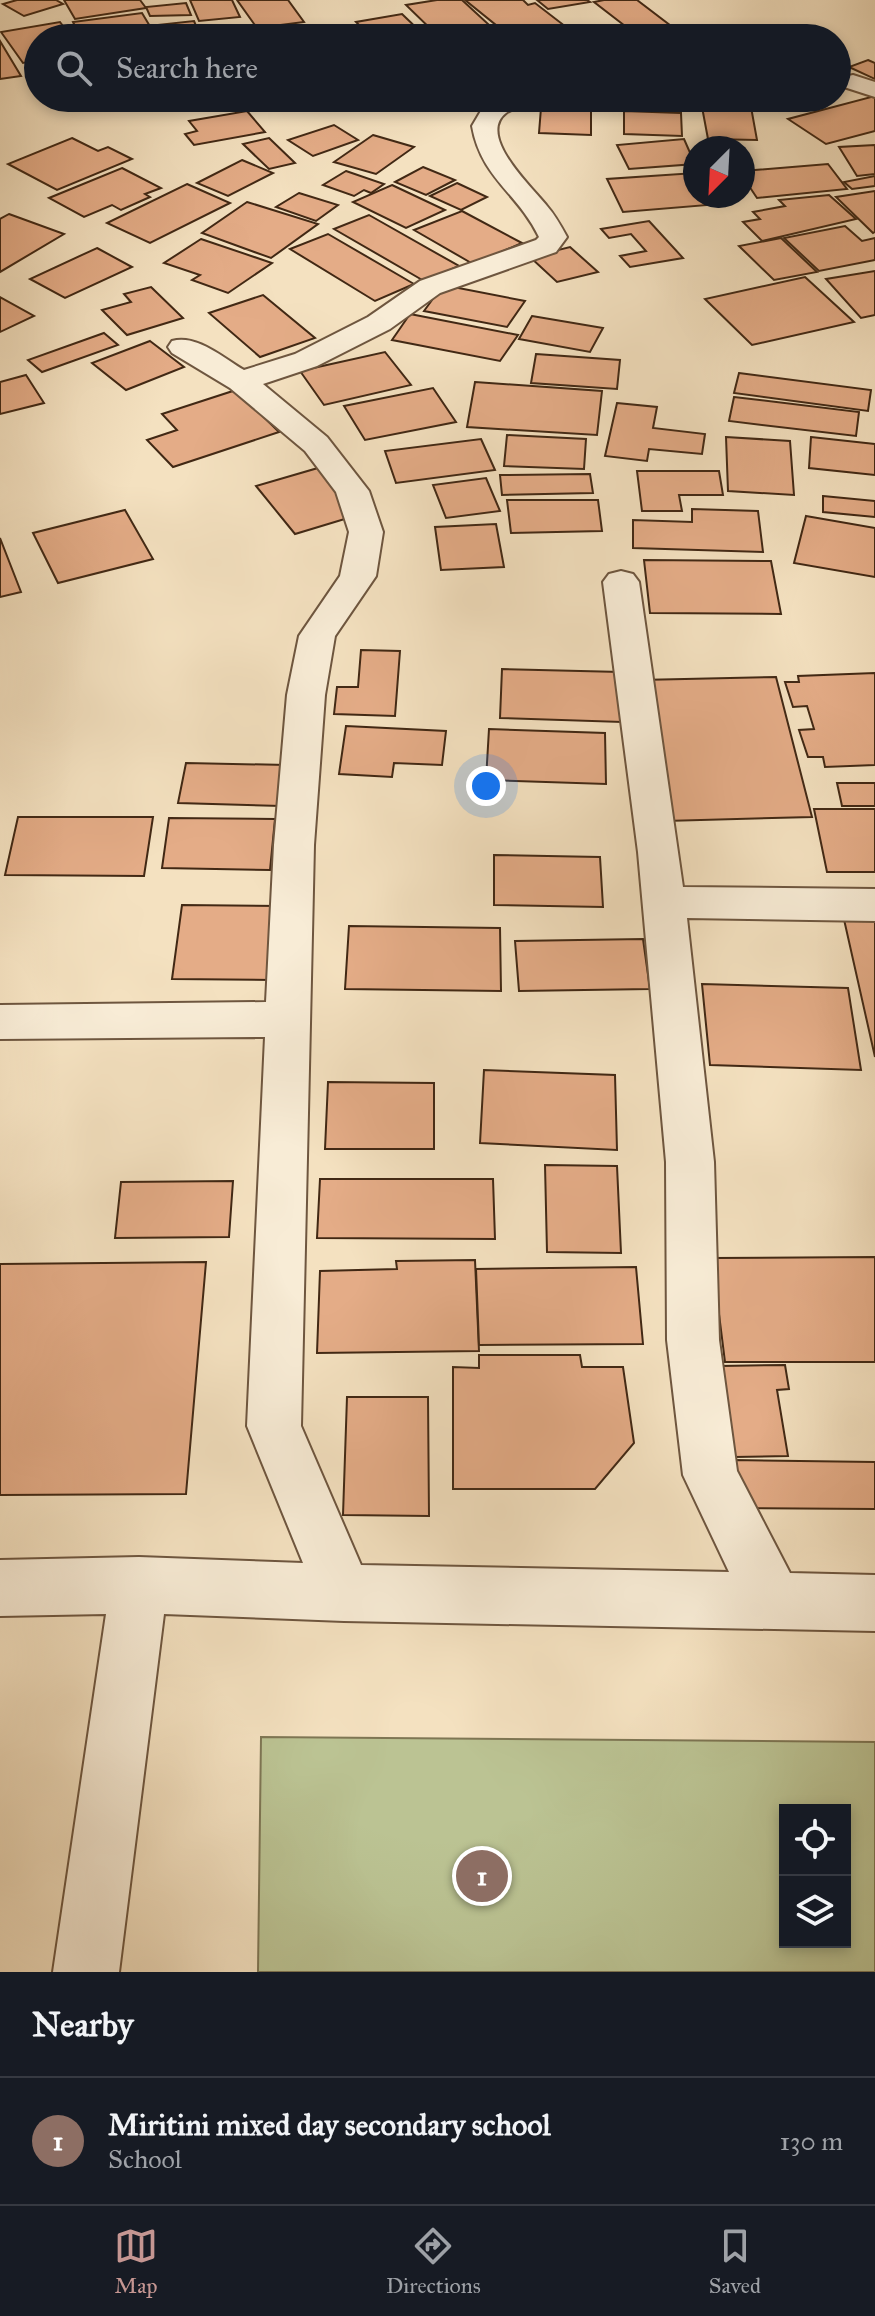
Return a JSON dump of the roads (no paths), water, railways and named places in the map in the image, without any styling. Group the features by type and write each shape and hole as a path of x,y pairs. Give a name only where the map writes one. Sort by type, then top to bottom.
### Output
{"street":[{"path":"241,381 306,360 379,323 430,287 546,246 553,237 544,216 511,182 492,155 485,126 492,112"},
{"path":"183,347 241,381 316,444 352,491 366,532 358,576 317,636 306,695 294,845 274,1426 344,1593"},
{"path":"621,582 659,852 690,1162 693,1340 710,1475 775,1603"},
{"path":"663,902 875,905"},
{"path":"0,1022 289,1019"},
{"path":"0,1588 139,1585 344,1593 875,1603"},
{"path":"86,1972 139,1585"}],"place":[{"name":"Miritini mixed day secondary school","path":"482,1876"}]}
